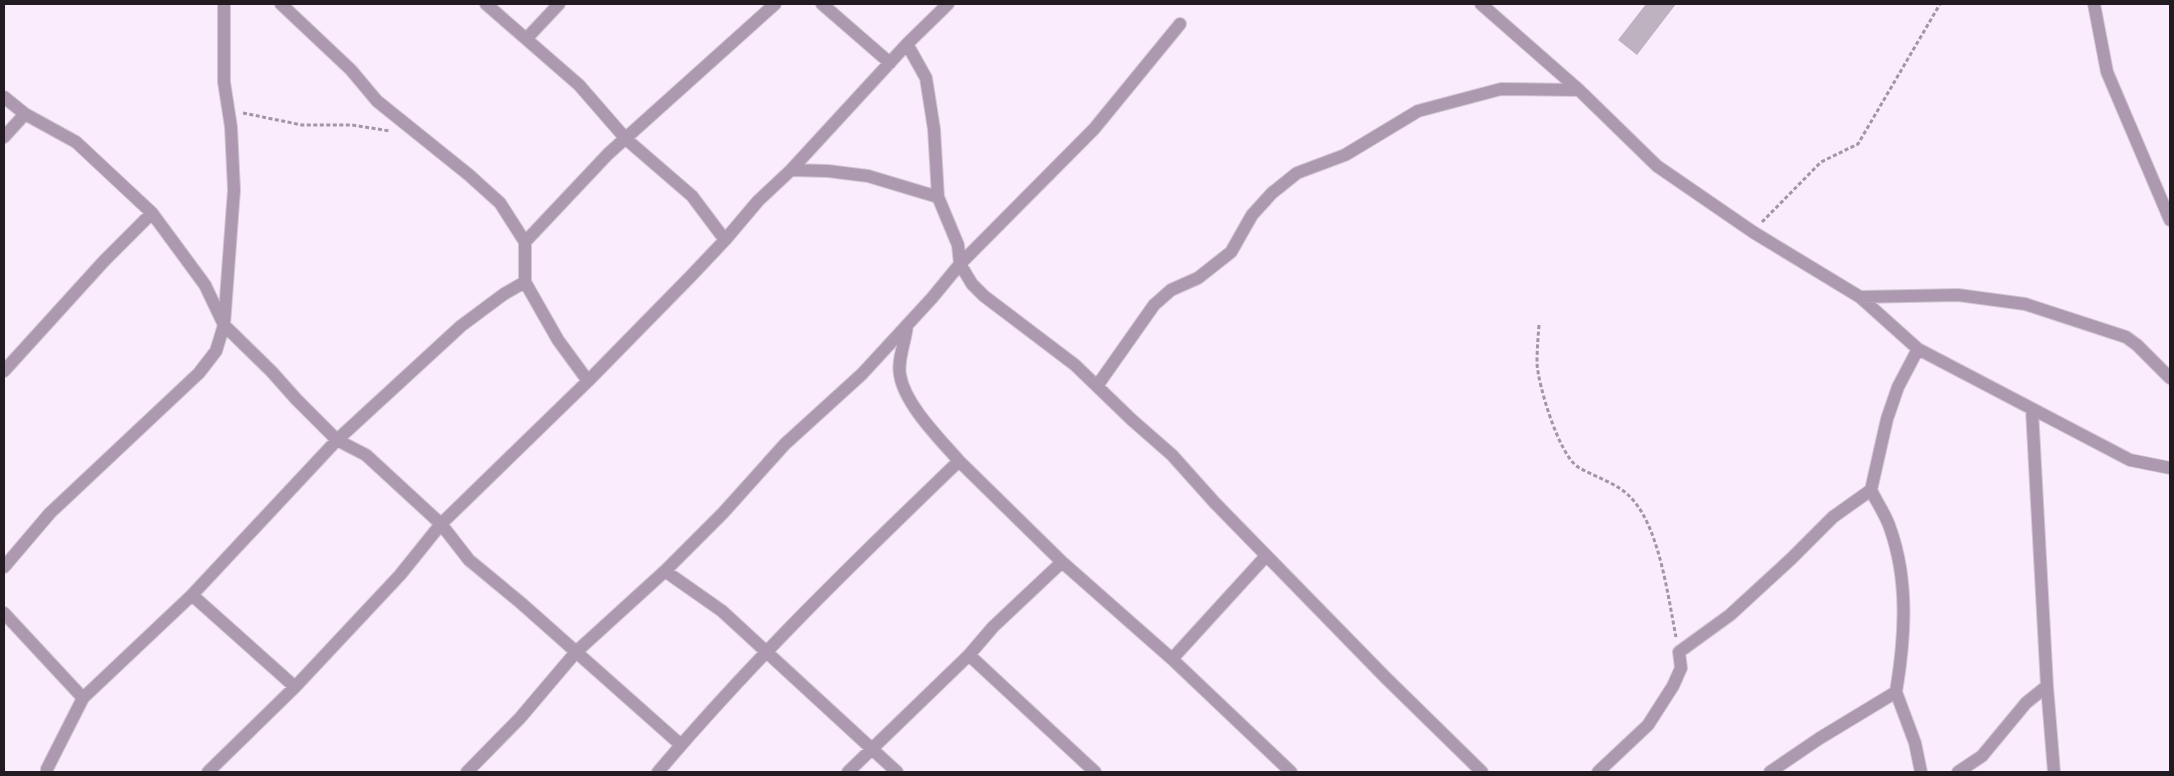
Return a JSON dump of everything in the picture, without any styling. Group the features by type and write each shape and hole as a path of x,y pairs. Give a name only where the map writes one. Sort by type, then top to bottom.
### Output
{"street":[{"path":"4,567 50,513 199,373 216,351 224,325 234,190 231,127 224,82 224,4"},
{"path":"281,4 351,70 377,101 470,175 500,203 525,242 525,282 558,340 588,381"},
{"path":"486,4 527,38 578,85 626,139 692,196 725,240"},
{"path":"527,38 559,4"},
{"path":"525,242 608,154 775,4"},
{"path":"822,4 890,63"},
{"path":"208,772 295,687 400,574 441,524 588,381 725,240 758,201 791,170 890,63 948,4"},
{"path":"1481,4 1579,90 1657,166 1753,232 1860,297 1918,349 2130,460 2170,468"},
{"path":"2094,4 2107,72 2170,220"},
{"path":"467,772 520,718 576,652 665,571 723,513 785,444 862,374 932,298 960,264 1094,129 1180,24"},
{"path":"908,44 926,78 934,129 938,197 958,245 960,264 972,284 984,296 1075,365 1172,455 1266,556 1482,772"},
{"path":"1097,386 1154,305 1171,290 1198,278 1231,252 1252,215 1272,192 1297,173 1345,155 1418,111 1501,88 1579,90"},
{"path":"4,97 25,114 76,142 152,213 206,285 224,325 337,440 366,455 441,524 469,560 681,745"},
{"path":"4,137 25,114"},
{"path":"791,170 828,171 868,176 938,197"},
{"path":"4,371 104,261 152,213"},
{"path":"48,772 47,769 83,698 192,595 337,440 461,326 504,294 525,282"},
{"path":"1860,297 1958,295 2025,304 2126,338 2137,345 2170,378"},
{"path":"907,325 900,375 916,410 959,462 1062,562 1172,659 1291,772"},
{"path":"1918,349 1898,387 1886,419 1871,490 1890,528 1903,581 1901,662 1896,692 1915,743 1921,772"},
{"path":"2032,410 2047,686 2054,772"},
{"path":"658,772 767,652 876,540 959,462"},
{"path":"1598,772 1648,724 1677,677 1680,668 1679,652 1730,615 1833,517 1871,490"},
{"path":"1172,659 1266,556"},
{"path":"848,772 969,655 993,627 1062,562"},
{"path":"665,571 722,611 898,772"},
{"path":"192,595 295,687"},
{"path":"4,613 83,698"},
{"path":"969,655 1095,772"},
{"path":"1958,772 1982,756 2026,703 2047,686"},
{"path":"1770,772 1820,738 1896,692"},
{"path":"220,772 223,758"}],"path":[{"path":"1753,232 1821,162 1858,144 1940,4"},
{"path":"228,110 302,125 352,125 391,132"},
{"path":"1539,325 1537,364 1540,388 1558,439 1576,466 1609,482 1633,499 1648,524 1665,581 1679,652"}],"building":[{"path":"1646,4 1676,4 1637,55 1618,40"}]}
